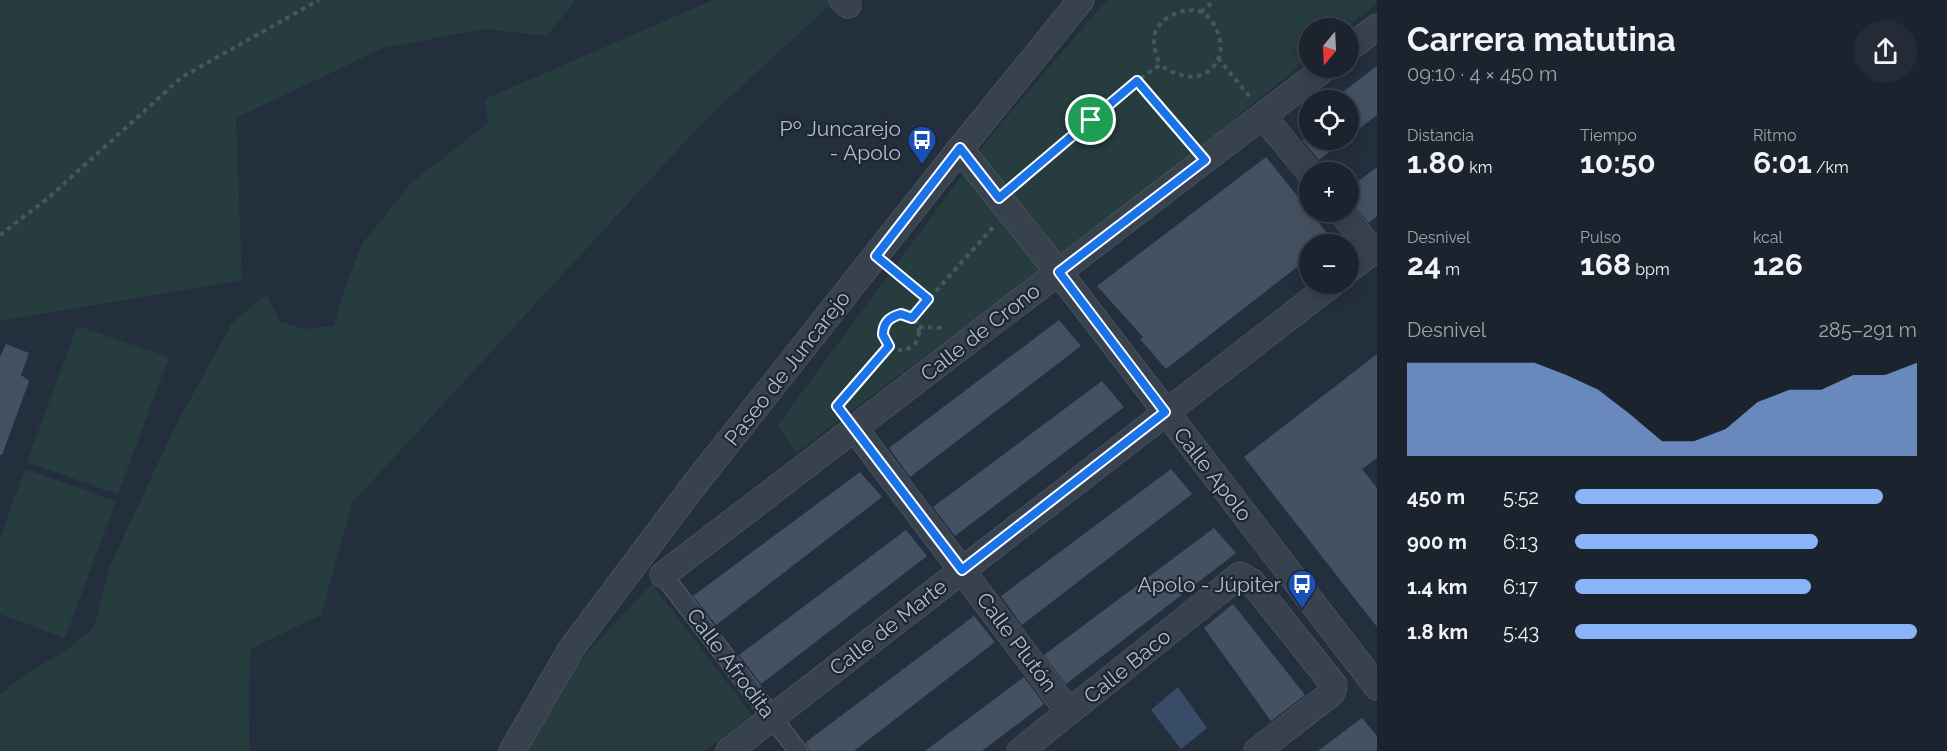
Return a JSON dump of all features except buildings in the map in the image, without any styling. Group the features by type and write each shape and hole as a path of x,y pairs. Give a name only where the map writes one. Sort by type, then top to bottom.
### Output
{"street":[{"name":"Paseo de Juncarejo","path":"512,751 572,649 692,489 960,148 1081,0"},
{"path":"1359,41 1377,27"},
{"name":"Calle de Crono","path":"663,575 1205,160 1258,108 1308,78"},
{"path":"1258,108 1301,162"},
{"name":"Calle Apolo","path":"960,148 1059,272 1377,687"},
{"path":"1350,222 1375,249 1359,261"},
{"name":"Calle de Marte","path":"729,751 1319,294"},
{"name":"Calle Plutón","path":"855,429 1069,712"},
{"name":"Calle Afrodita","path":"663,575 798,751"},
{"name":"Calle Baco","path":"1020,751 1240,575 1252,582 1330,677 1334,685 1332,693 1257,751"}],"path":[{"path":"0,235 47,199 182,77 319,0"},
{"path":"1201,12 1215,0"},
{"path":"1196,10 1201,12 1218,29 1221,43 1218,58 1206,72 1187,78 1174,75 1160,65 1156,53 1155,33 1165,20 1179,12 1196,10"},
{"path":"1218,58 1258,108"},
{"path":"912,318 994,225 999,198 1137,81 1160,65"},
{"path":"1137,81 1205,160"},
{"path":"876,256 928,299"},
{"path":"901,314 912,318 919,333 915,344 905,350 889,346 883,335 885,323 889,318 901,314"},
{"path":"855,429 837,406 889,346"}],"green space":[{"path":"0,0 576,0 547,36 484,29 383,48 236,118 242,280 0,321"},
{"path":"713,0 835,0 705,120 352,503 321,615 250,649 249,751 0,751 0,694 26,674 68,649 94,627 110,566 175,427 232,323 266,294 280,321 304,329 334,326 345,287 362,244 412,182 488,123 485,99"},
{"path":"1107,0 1377,0 1377,3 1358,18 1299,18 1299,66 1184,161 796,453 778,425 996,129"},
{"path":"77,326 169,357 118,494 27,462"},
{"path":"25,469 116,501 65,638 0,614 0,538"},
{"path":"652,584 752,715 705,751 526,751 574,667"}],"water":[{"path":"1178,687 1207,728 1181,749 1151,710"}],"place":[{"name":"Pº Juncarejo - Apolo","path":"922,166"},
{"name":"Apolo - Júpiter","path":"1302,610"}],"route":[{"path":"1137,81 1205,160 1059,272 1165,412 962,570 837,406 889,346 885,341 883,329 889,318 901,314 912,318 928,299 876,256 960,148 999,198 1091,120 1137,81"}]}
